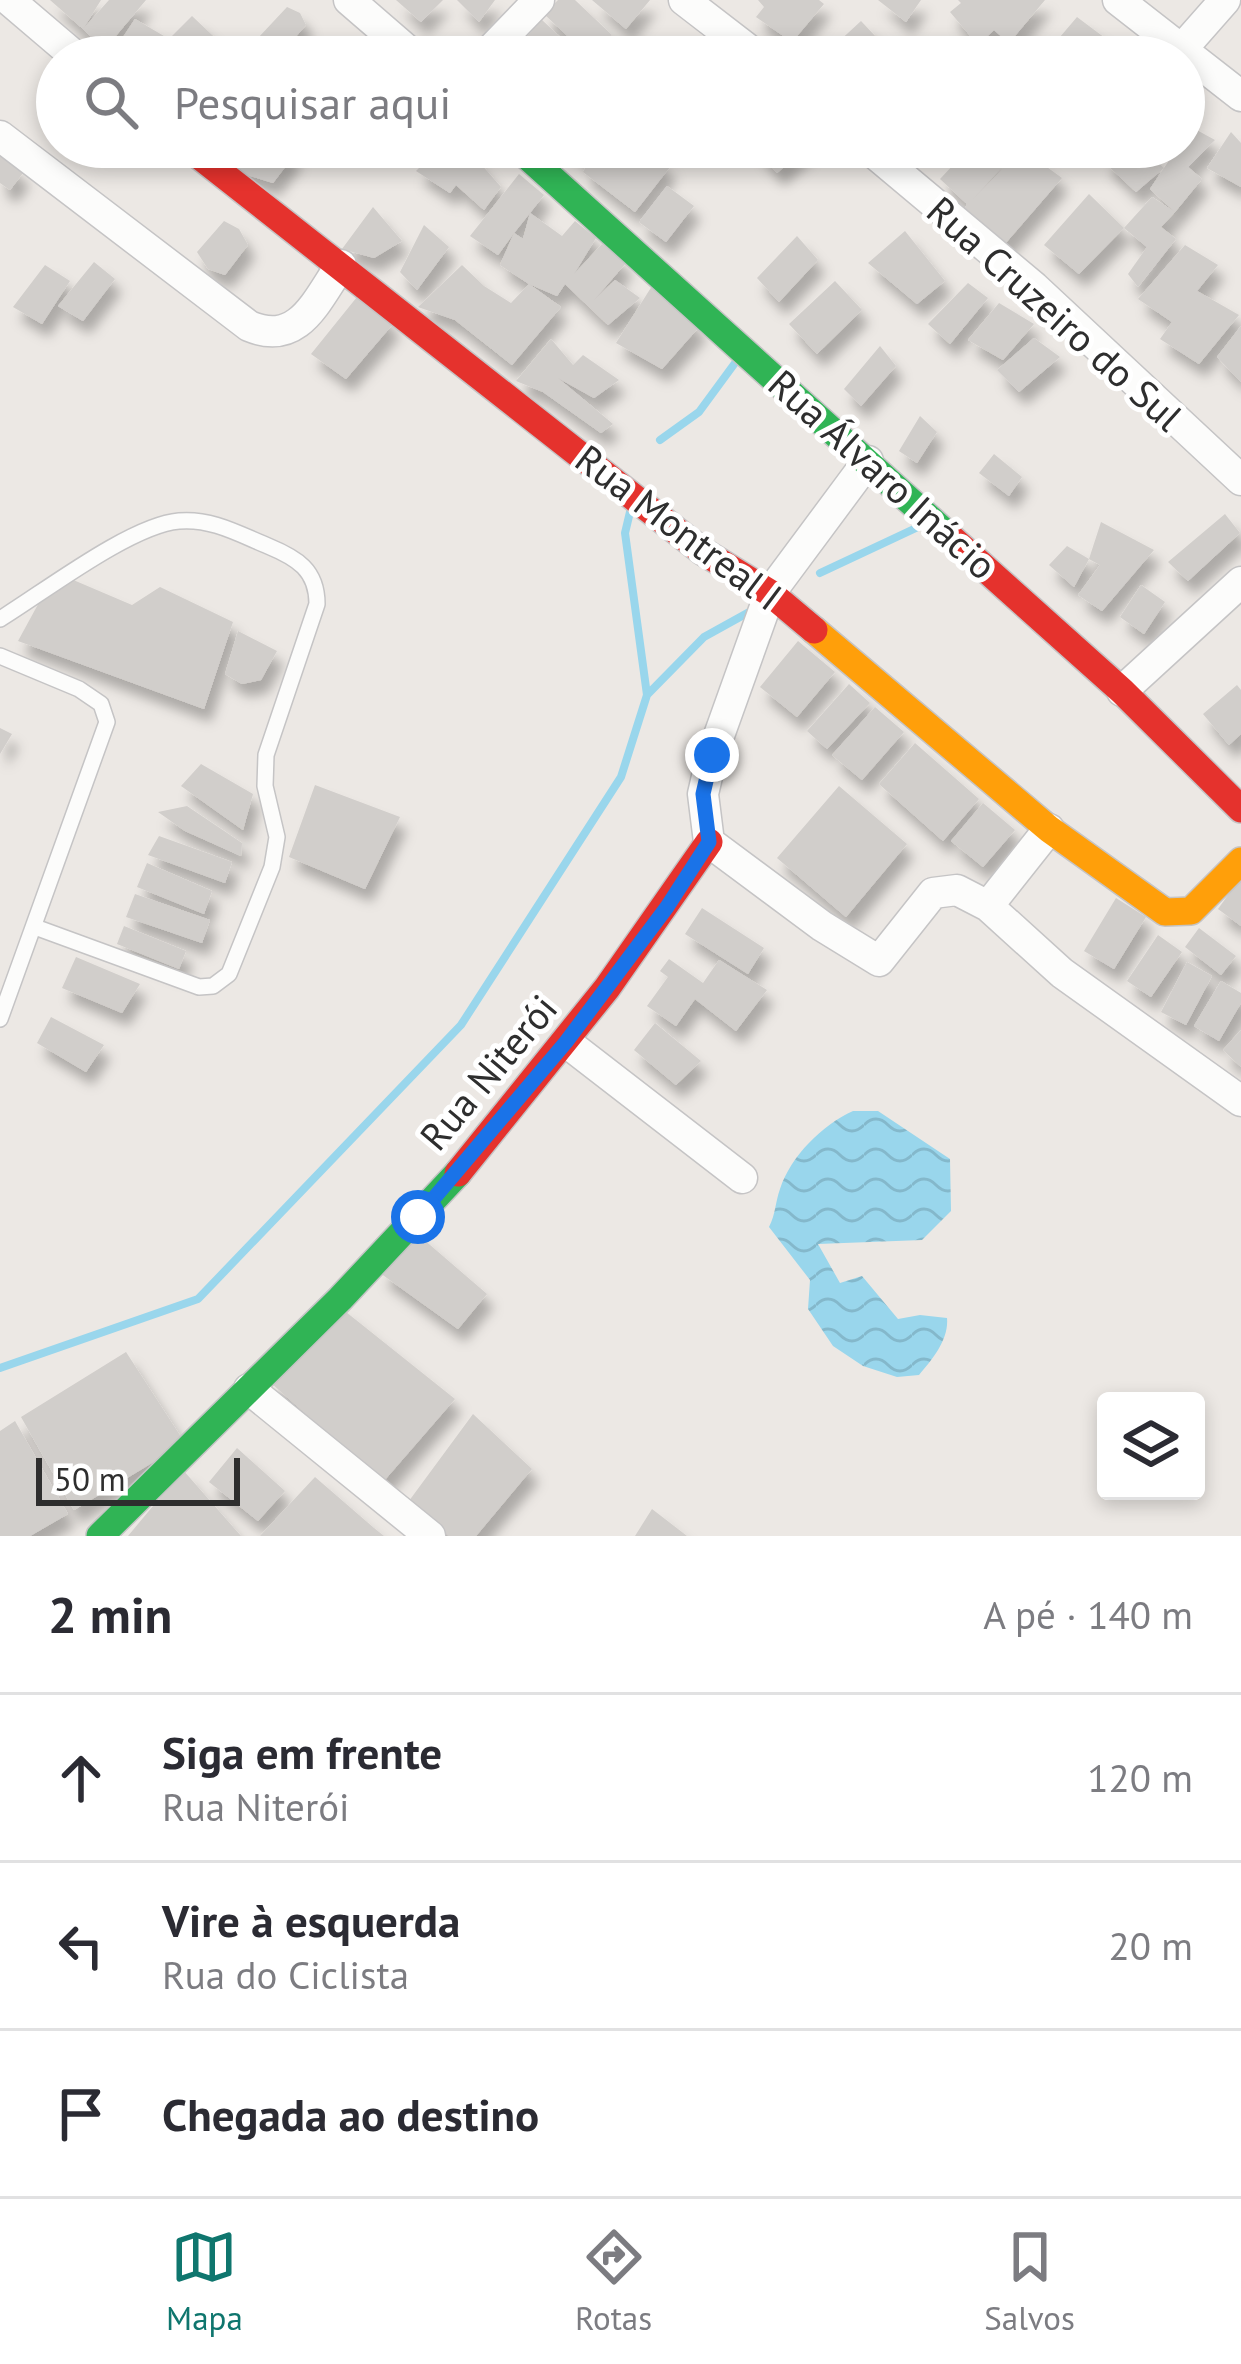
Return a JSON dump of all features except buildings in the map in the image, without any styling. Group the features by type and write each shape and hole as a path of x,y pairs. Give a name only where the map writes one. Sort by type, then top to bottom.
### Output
{"street":[{"path":"10,0 52,36"},
{"path":"349,0 391,36"},
{"path":"504,36 539,0"},
{"path":"684,0 731,36"},
{"path":"1118,0 1163,36"},
{"path":"1193,36 1225,0"},
{"path":"1205,68 1241,96"},
{"path":"0,136 36,164"},
{"path":"42,168 248,326 263,332 285,333 304,317 341,266"},
{"name":"Rua Montreal I","path":"215,168 702,551 770,593 1048,829 1165,912 1191,911 1241,861"},
{"name":"Rua Álvaro Inácio","path":"541,168 1122,691 1241,809"},
{"name":"Rua Cruzeiro do Sul","path":"892,168 1034,287 1241,480"},
{"path":"868,461 770,593 712,755 703,794 709,842 821,926 879,961 933,892 957,890 988,906 1062,973 1241,1101"},
{"path":"1122,691 1241,582"},
{"path":"988,906 1048,829"},
{"name":"Rua Niterói","path":"100,1536 418,1217 566,1042 667,907 709,842"},
{"path":"566,1042 742,1178"},
{"path":"249,1389 430,1536"}],"lane":[{"path":"0,619 151,526 182,520 218,524 295,558 317,587 317,604 266,755 265,785 277,837 272,867 229,974 213,986 199,987 35,928"},
{"path":"0,656 79,689 101,704 107,722 0,1019"}],"water":[{"path":"853,1111 878,1111 950,1159 951,1211 922,1240 818,1244 840,1283 862,1276 898,1319 947,1318 943,1341 919,1375 897,1377 863,1366 833,1346 808,1309 810,1280 769,1227 785,1177 800,1154 819,1133"}],"waterway":[{"path":"660,440 699,412 735,363"},
{"path":"0,1368 198,1299 461,1025 621,777 647,695 625,533 630,512"},
{"path":"820,573 916,528"},
{"path":"647,695 704,637 751,611"}],"traffic: fast":[{"path":"540,168 950,537"},
{"path":"100,1536 340,1299 458,1173"}],"traffic: slow":[{"path":"814,630 1049,829 1165,912 1191,911 1241,861"}],"traffic: jam":[{"path":"215,168 702,551 770,593 814,630"},
{"path":"950,537 1122,691 1241,809"},
{"path":"458,1173 607,988 709,842"}],"route":[{"path":"418,1217 566,1042 667,907 709,842 703,794 712,755"}]}
